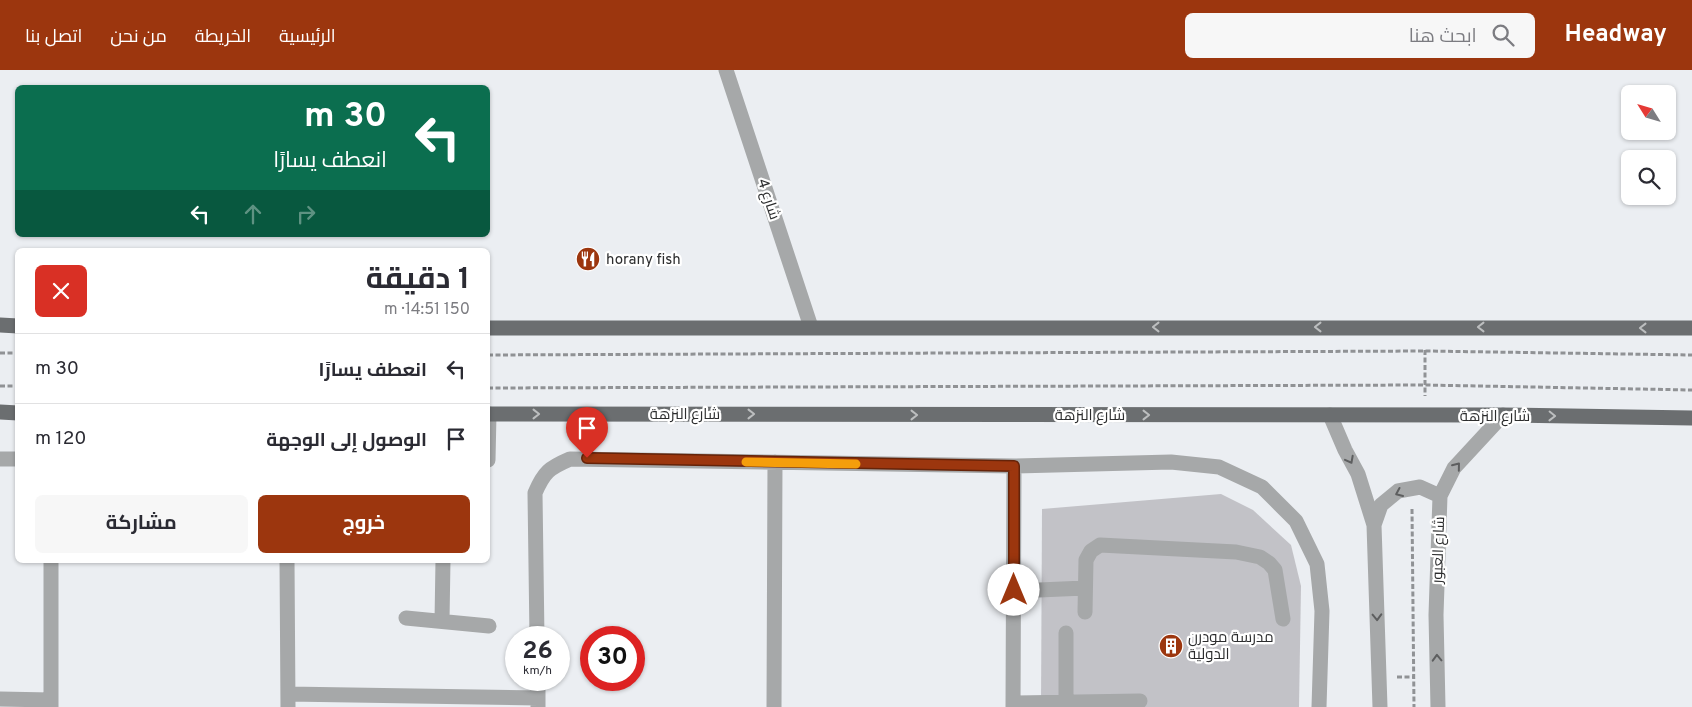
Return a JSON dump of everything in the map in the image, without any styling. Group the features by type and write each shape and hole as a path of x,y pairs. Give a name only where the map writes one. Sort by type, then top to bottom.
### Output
{"main road":[{"path":"0,325 15,326"},
{"path":"490,328 1692,328"},
{"path":"0,412 15,412"},
{"name":"شارع النزهة","path":"490,414 1503,415 1692,418"}],"street":[{"name":"شارع 4","path":"726,70 811,327"},
{"path":"1330,415 1358,474 1374,525 1380,707"},
{"name":"شارع العبور","path":"1438,707 1436,615 1440,496 1454,468 1503,415"},
{"path":"0,458 15,459"},
{"path":"537,626 535,493 542,478 554,466 570,459 1014,466 1171,462 1219,467 1262,487 1296,521 1317,564 1322,611 1319,707"},
{"path":"774,707 775,462"},
{"path":"1014,466 1013,705 1140,701"},
{"path":"1374,525 1381,505 1398,491 1420,488 1440,496"},
{"path":"1085,612 1086,560 1091,551 1100,545 1236,552 1260,557 1275,570 1283,620"},
{"path":"0,699 51,704 51,563"},
{"path":"288,563 288,701 538,703"},
{"path":"442,621 443,563"},
{"path":"1014,590 1086,588"},
{"path":"406,618 490,626"},
{"path":"1066,633 1066,704"},
{"path":"1438,686 1449,707"}],"path":[{"path":"1424,327 1425,416"},
{"path":"490,355 1425,351 1692,355"},
{"path":"0,353 15,353"},
{"path":"490,388 1425,384 1692,390"},
{"path":"0,386 15,386"},
{"path":"1412,488 1414,707"}],"building":[{"name":"مدرسة مودرن الدولية","path":"1221,494 1253,510 1291,545 1301,586 1299,707 1041,707 1042,509"}],"slow traffic":[{"path":"746,462 856,464"}],"place":[{"name":"horany fish","path":"588,259"},
{"name":"مدرسة مودرن الدولية","path":"1171,646"}],"route":[{"path":"587,458 1014,466 1014,590"}]}
